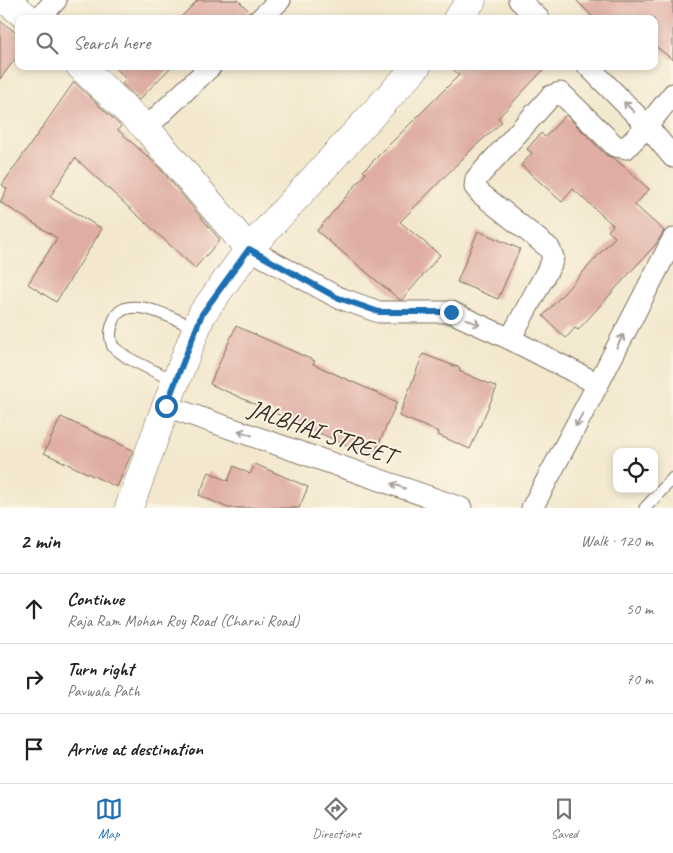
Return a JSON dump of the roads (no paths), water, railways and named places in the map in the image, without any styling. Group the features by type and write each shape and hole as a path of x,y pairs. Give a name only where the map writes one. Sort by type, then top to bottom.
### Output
{"main road":[{"path":"6,0 24,15"},
{"path":"460,15 472,0"},
{"path":"84,70 146,128 249,249"},
{"path":"129,508 202,314 249,249 413,70"}],"street":[{"path":"42,15 56,0"},
{"path":"264,15 280,0"},
{"path":"519,0 535,15"},
{"path":"146,128 207,70"},
{"path":"592,70 647,126 673,157"},
{"path":"510,339 551,264 553,256 549,248 481,194 475,186 476,179 551,96 556,93 560,92 615,146 620,148 626,148 673,94"},
{"path":"532,508 673,239"},
{"path":"249,249 336,297 379,312 451,312 510,339 598,384"},
{"name":"JALBHAI STREET","path":"171,394 461,508"}],"lane":[{"path":"171,394 113,347 110,340 110,332 115,317 121,311 138,306 197,329"},
{"path":"645,508 673,478"}]}
